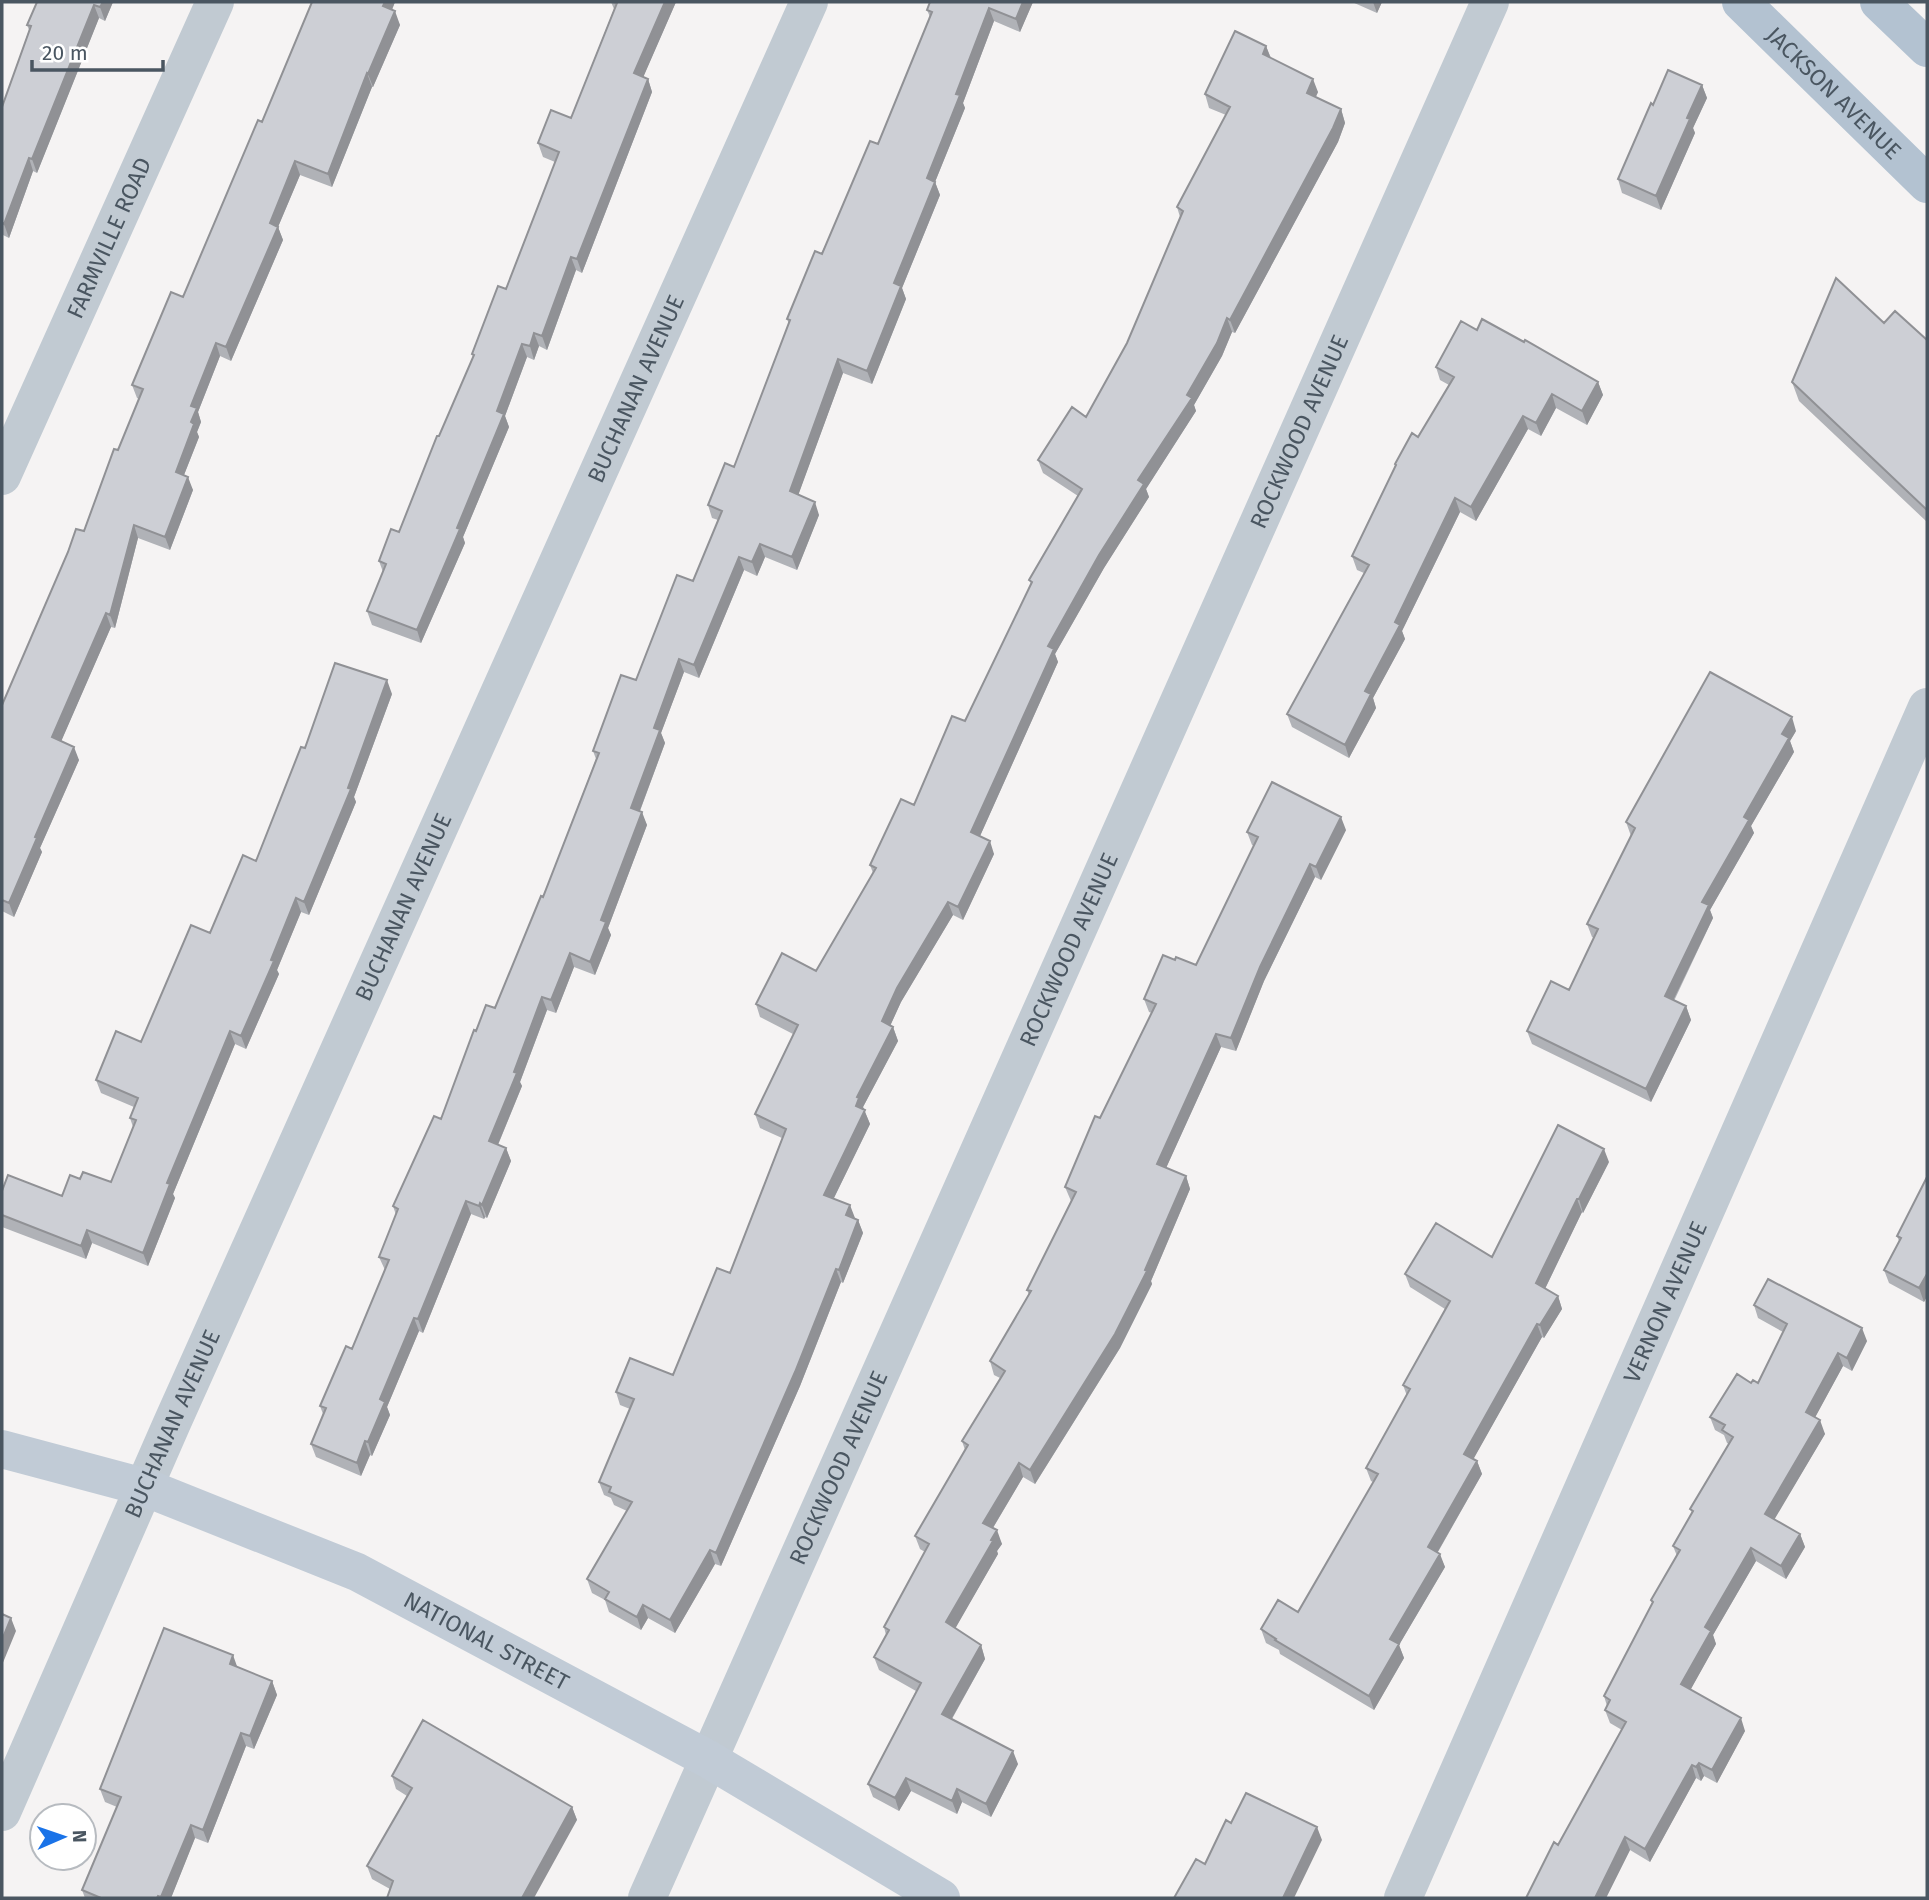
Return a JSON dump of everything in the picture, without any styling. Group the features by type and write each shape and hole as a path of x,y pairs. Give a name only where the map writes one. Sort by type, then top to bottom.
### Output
{"main road":[{"name":"JACKSON AVENUE","path":"1741,2 1927,184"},
{"path":"1879,2 1927,48"},
{"name":"NATIONAL STREET","path":"2,1449 144,1487 357,1572 708,1759 941,1898"}],"street":[{"name":"FARMVILLE ROAD","path":"2,476 215,2"},
{"name":"BUCHANAN AVENUE","path":"2,1811 144,1487 809,2"},
{"name":"ROCKWOOD AVENUE","path":"647,1898 1490,2"},
{"name":"VERNON AVENUE","path":"1404,1898 1927,707"}],"building":[{"path":"37,2 103,2 100,7 94,5 4,224 2,107 31,26 27,25"},
{"path":"312,2 385,2 383,6 395,11 367,73 328,174 295,161 270,223 278,227 226,347 216,343 191,406 197,408 191,422 194,424 176,472 188,477 165,537 134,525 110,615 106,613 52,737 74,747 9,903 2,900 2,705 76,529 84,531 114,449 118,450 143,389 132,385 171,292 183,297 258,120 262,122"},
{"path":"613,2 665,2 634,73 648,79 577,259 571,257 542,336 534,333 530,346 522,344 497,411 504,414 457,528 460,529 417,630 367,611 386,564 379,561 391,529 399,532 437,436 474,355 472,354 498,286 506,289 559,152 538,143 551,110 571,118 617,3"},
{"path":"930,2 1023,2 1016,19 989,8 956,94 960,95 927,178 935,182 894,283 901,286 867,371 838,359 790,491 815,502 792,557 760,544 752,562 739,557 694,665 679,659 654,728 660,730 631,808 642,812 601,920 606,922 590,962 570,953 551,1000 542,997 514,1072 517,1073 489,1141 506,1148 482,1205 466,1201 418,1319 414,1318 380,1399 385,1402 357,1463 311,1444 326,1408 320,1406 346,1346 352,1349 389,1260 379,1257 398,1209 393,1206 434,1116 441,1119 486,1005 495,1008 541,896 543,897 599,753 593,751 621,675 636,680 677,575 693,581 722,511 708,505 725,463 734,467 790,320 787,319 815,251 822,254 870,141 878,144 932,12 927,10"},
{"path":"1235,31 1266,46 1263,54 1313,79 1307,93 1341,109 1230,320 1227,318 1217,343 1187,395 1192,398 1138,480 1144,484 1099,555 1048,646 1054,649 971,832 990,841 958,907 948,902 897,988 882,1021 893,1027 857,1097 856,1106 865,1110 824,1195 850,1205 846,1215 858,1220 839,1270 836,1269 795,1372 716,1553 710,1550 670,1620 643,1605 637,1617 605,1599 609,1592 587,1579 632,1502 609,1492 611,1487 599,1482 634,1399 616,1392 630,1358 673,1375 717,1268 730,1273 786,1129 755,1114 798,1025 756,1004 782,953 816,971 876,868 870,865 901,799 914,805 952,716 965,721 1032,582 1029,580 1082,489 1038,460 1072,407 1086,417 1127,343 1183,211 1177,207 1230,107 1205,94"},
{"path":"1668,70 1702,85 1656,196 1618,179"},
{"path":"1836,278 1884,323 1895,311 1927,340 1927,510 1792,382"},
{"path":"1482,319 1598,382 1582,411 1552,394 1536,423 1523,416 1471,507 1455,498 1395,622 1400,625 1365,691 1371,694 1345,745 1287,714 1369,565 1352,556 1395,464 1412,433 1418,437 1454,377 1436,367 1461,321 1477,330"},
{"path":"335,663 387,680 348,788 351,789 304,902 296,898 271,960 274,961 241,1036 230,1031 167,1183 170,1184 143,1253 87,1230 81,1246 2,1215 2,1191 8,1175 62,1196 70,1175 80,1179 83,1172 111,1182 136,1120 130,1118 138,1098 96,1080 116,1031 141,1042 191,925 210,933 243,855 256,861 301,747 305,748"},
{"path":"1710,672 1792,717 1782,734 1789,738 1744,817 1749,820 1702,902 1709,905 1665,996 1686,1006 1646,1089 1527,1031 1551,981 1569,990 1598,929 1587,924 1635,828 1626,822"},
{"path":"1272,782 1341,817 1316,867 1310,864 1260,967 1231,1038 1216,1034 1157,1164 1186,1176 1145,1270 1147,1271 1115,1334 1030,1470 1019,1463 983,1523 997,1530 991,1540 993,1541 946,1622 981,1645 942,1714 1013,1751 986,1804 957,1789 952,1801 906,1778 895,1798 868,1784 921,1683 874,1657 889,1630 884,1627 929,1544 915,1536 968,1445 962,1441 1005,1371 990,1361 1031,1291 1027,1290 1076,1192 1065,1187 1095,1116 1100,1118 1156,1004 1144,999 1163,955 1196,965 1258,837 1247,832"},
{"path":"1558,1125 1604,1149 1536,1283 1558,1296 1540,1325 1537,1324 1464,1454 1477,1461 1428,1547 1440,1554 1390,1639 1399,1644 1369,1696 1261,1629 1278,1600 1298,1612 1378,1474 1366,1468 1410,1389 1403,1385 1450,1301 1405,1274 1436,1223 1492,1257"},
{"path":"1927,1177 1927,1274 1919,1288 1884,1270 1901,1238 1897,1236"},
{"path":"1768,1279 1862,1328 1847,1358 1838,1353 1806,1412 1820,1420 1765,1514 1800,1534 1781,1566 1751,1548 1705,1627 1711,1631 1681,1684 1741,1718 1712,1770 1699,1763 1696,1767 1692,1765 1645,1849 1625,1837 1595,1898 1526,1898 1554,1842 1558,1845 1626,1722 1605,1710 1610,1700 1604,1696 1653,1602 1651,1600 1680,1550 1673,1546 1693,1511 1690,1509 1733,1437 1722,1430 1725,1425 1710,1417 1737,1374 1751,1383 1753,1380 1758,1383 1787,1324 1754,1305"},
{"path":"2,1614 11,1618 2,1640"},
{"path":"164,1628 233,1655 230,1664 272,1681 250,1736 241,1733 203,1830 191,1825 161,1897 101,1898 82,1890 90,1872 98,1872 98,1852 121,1797 100,1789"},
{"path":"423,1720 572,1807 522,1898 387,1898 393,1881 367,1866 412,1788 392,1776"},
{"path":"1246,1793 1317,1827 1283,1898 1174,1898 1196,1859 1205,1864 1226,1820 1231,1823"}]}
